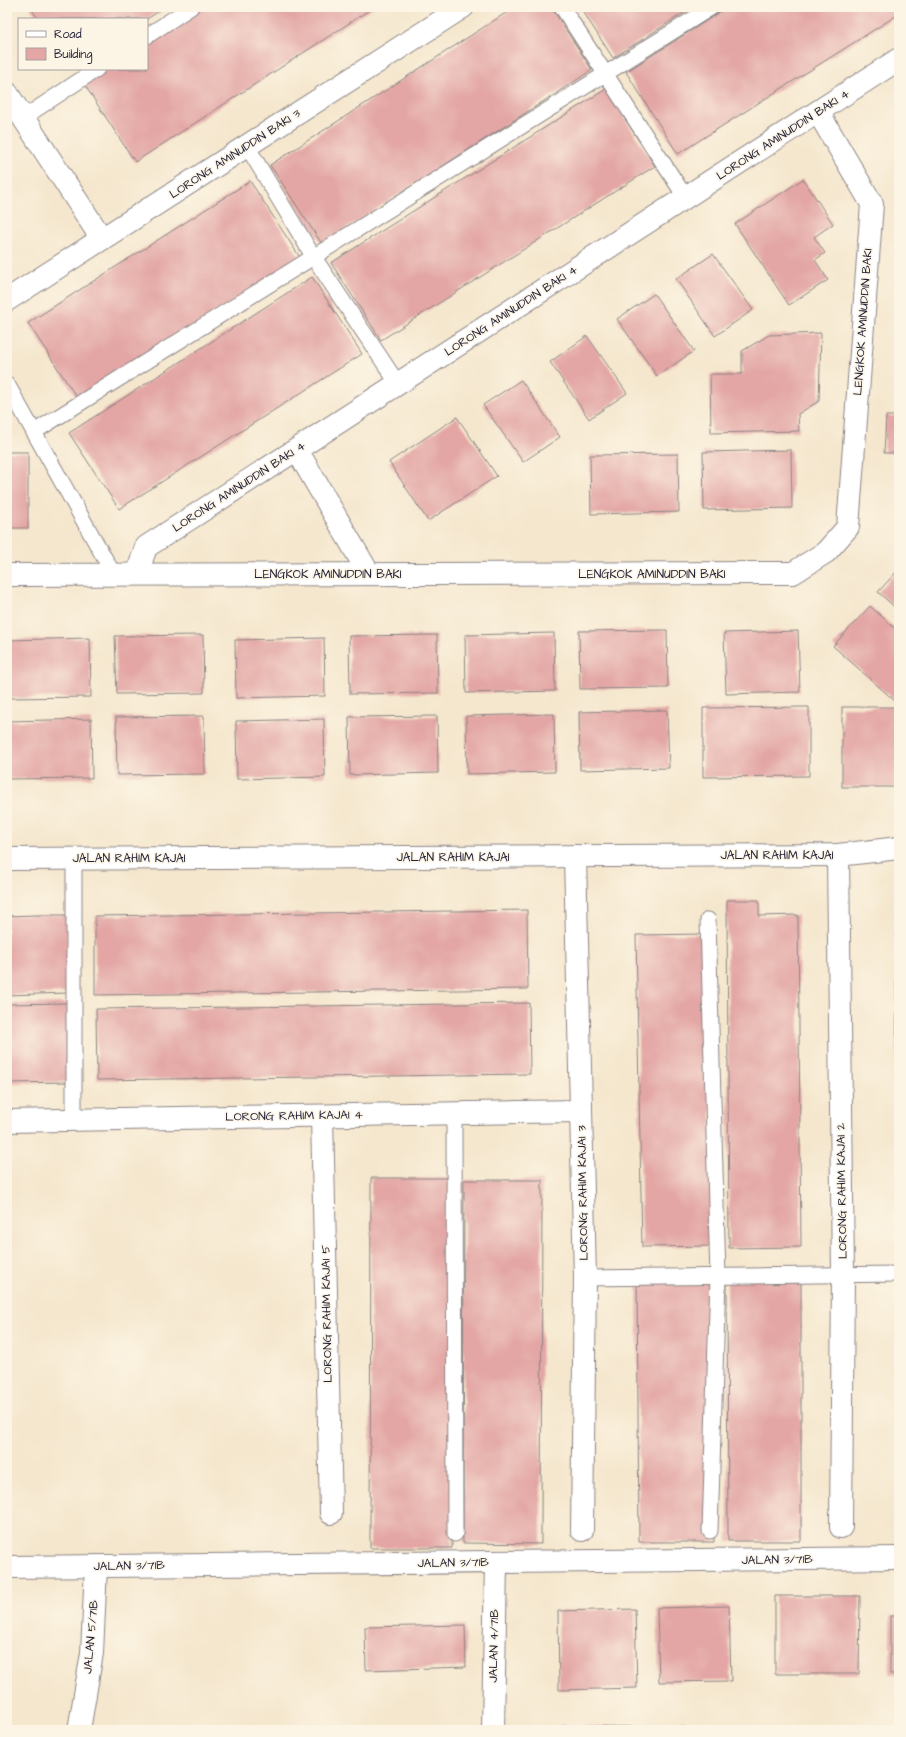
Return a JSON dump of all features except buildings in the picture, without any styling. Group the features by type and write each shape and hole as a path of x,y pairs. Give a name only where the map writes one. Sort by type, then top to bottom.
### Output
{"street":[{"name":"LORONG AMINUDDIN BAKI 3","path":"7,300 463,7"},
{"name":"LORONG AMINUDDIN BAKI 4","path":"137,574 146,547 899,59"},
{"path":"7,93 102,239"},
{"name":"LENGKOK AMINUDDIN BAKI","path":"7,575 793,573 826,552 848,527 872,204 818,112"},
{"path":"297,450 369,574"},
{"name":"JALAN RAHIM KAJAI","path":"7,858 838,855 899,848"},
{"name":"LORONG RAHIM KAJAI 2","path":"838,855 843,1274 841,1527"},
{"name":"LORONG RAHIM KAJAI 3","path":"575,856 585,1278 582,1530"},
{"name":"LORONG RAHIM KAJAI 4","path":"7,1121 581,1111"},
{"name":"LORONG RAHIM KAJAI 5","path":"322,1116 331,1513"},
{"name":"JALAN 3/71B","path":"7,1567 899,1558"},
{"name":"JALAN 4/71B","path":"493,1730 496,1562"},
{"name":"JALAN 5/71B","path":"79,1730 92,1653 96,1567"}],"lane":[{"path":"148,35 191,7"},
{"path":"562,7 686,198"},
{"path":"34,432 712,7"},
{"path":"23,118 95,70"},
{"path":"247,146 313,256 398,384"},
{"path":"7,384 114,574"},
{"path":"74,858 74,1120"},
{"path":"708,920 718,1277 710,1531"},
{"path":"454,1113 455,1534"},
{"path":"585,1278 899,1274"}]}
